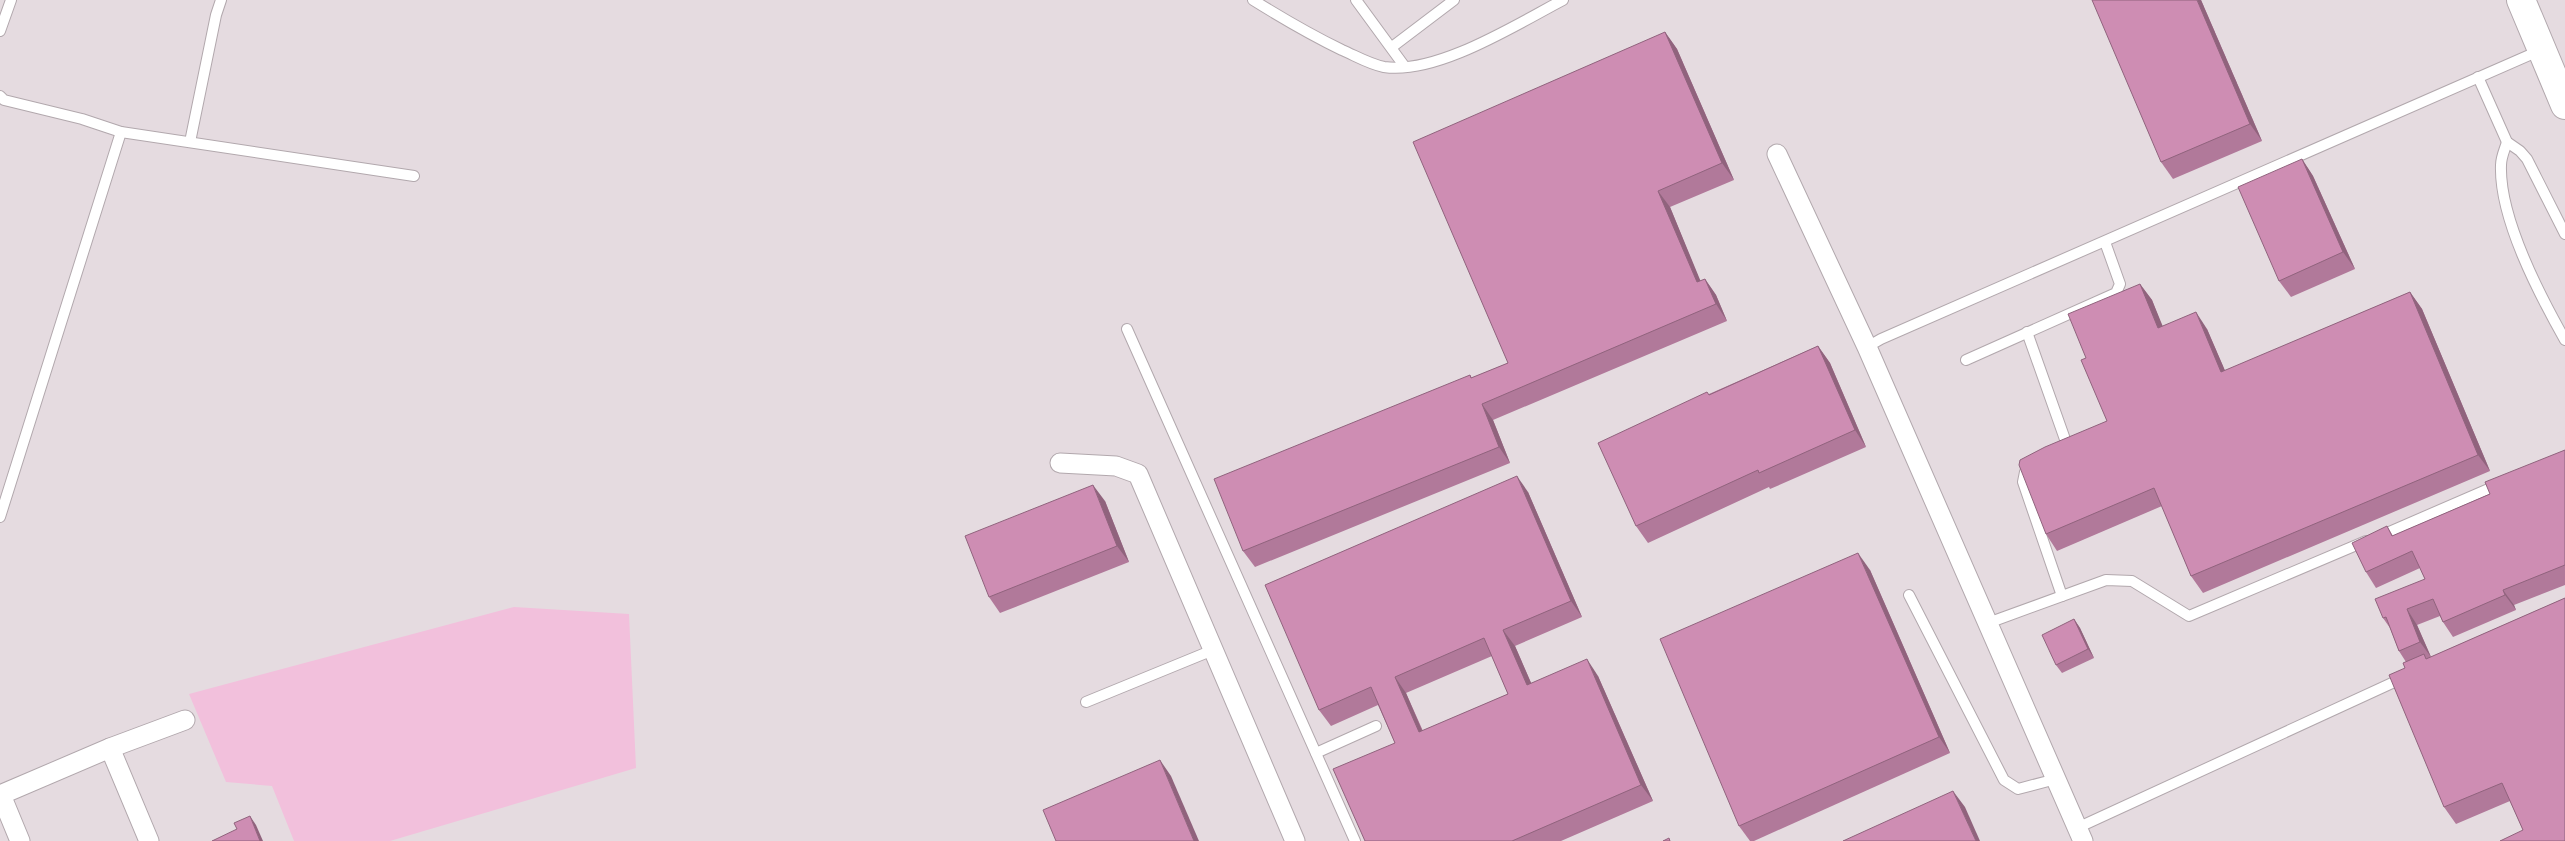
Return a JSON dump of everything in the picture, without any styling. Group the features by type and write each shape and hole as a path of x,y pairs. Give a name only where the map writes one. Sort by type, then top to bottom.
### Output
{"street":[{"path":"2521,0 2565,105"},
{"path":"1778,154 1867,347 2080,834"},
{"path":"1060,463 1116,466 1138,474 1295,841"},
{"path":"20,841 0,795 110,748 185,720"},
{"path":"110,748 149,841"}],"lane":[{"path":"0,31 11,0"},
{"path":"190,142 216,15 221,0"},
{"path":"1253,0 1304,32 1371,64 1386,67 1405,67 1433,62 1464,51 1563,0"},
{"path":"1356,0 1405,67"},
{"path":"1392,47 1454,0"},
{"path":"1867,347 1881,339 2542,49"},
{"path":"2478,77 2507,142 2528,159 2565,234"},
{"path":"0,96 4,100 82,119 121,132 414,176"},
{"path":"0,517 121,132"},
{"path":"2507,142 2501,163 2505,208 2542,299 2565,340"},
{"path":"1966,360 2116,293 2120,284 2105,242"},
{"path":"1127,329 1355,841"},
{"path":"2027,332 2067,445 2066,449 2055,456"},
{"path":"2040,464 2025,472 2022,482 2062,596"},
{"path":"1988,624 2106,580 2132,581 2189,616 2511,480"},
{"path":"1909,595 2004,780 2018,789 2056,779"},
{"path":"1086,702 1213,650"},
{"path":"2080,834 2411,674"},
{"path":"1316,753 1376,726"}],"shaded area":[{"path":"514,607 629,614 636,768 390,841 294,841 272,786 226,782 189,694"}],"building":[{"path":"2092,0 2197,0 2250,124 2161,162"},
{"path":"1665,32 1722,163 1658,191 1697,282 1705,279 1716,304 1482,404 1499,447 1243,551 1214,479 1470,375 1471,378 1508,363 1413,142"},
{"path":"2302,159 2343,252 2279,281 2238,187"},
{"path":"2140,284 2158,328 2196,312 2221,372 2410,292 2478,455 2191,576 2154,488 2046,534 2019,465 2020,460 2045,447 2107,421 2081,360 2086,358 2068,314"},
{"path":"1818,346 1855,430 1759,473 1758,470 1636,526 1598,443 1707,392 1709,395"},
{"path":"2565,450 2565,565 2503,590 2505,595 2443,622 2433,599 2407,609 2420,642 2399,651 2386,617 2383,618 2375,599 2425,579 2412,551 2366,572 2352,543 2387,526 2392,536 2490,494 2485,482"},
{"path":"1517,476 1571,601 1503,630 1527,685 1587,659 1641,785 1512,841 1365,841 1333,769 1395,743 1371,687 1319,710 1265,585","holes":["1484,638 1508,694 1419,732 1395,677"]},
{"path":"1093,485 1117,546 989,597 965,536"},
{"path":"1858,553 1939,737 1739,826 1660,639"},
{"path":"2565,598 2565,841 2500,841 2523,830 2502,783 2444,807 2389,675 2405,668 2403,663 2424,654 2426,659"},
{"path":"2074,619 2088,649 2056,665 2042,635"},
{"path":"1160,760 1194,841 1056,841 1043,810"},
{"path":"1953,791 1976,841 1843,841"},
{"path":"250,816 260,841 212,841 237,829 234,823"}]}
